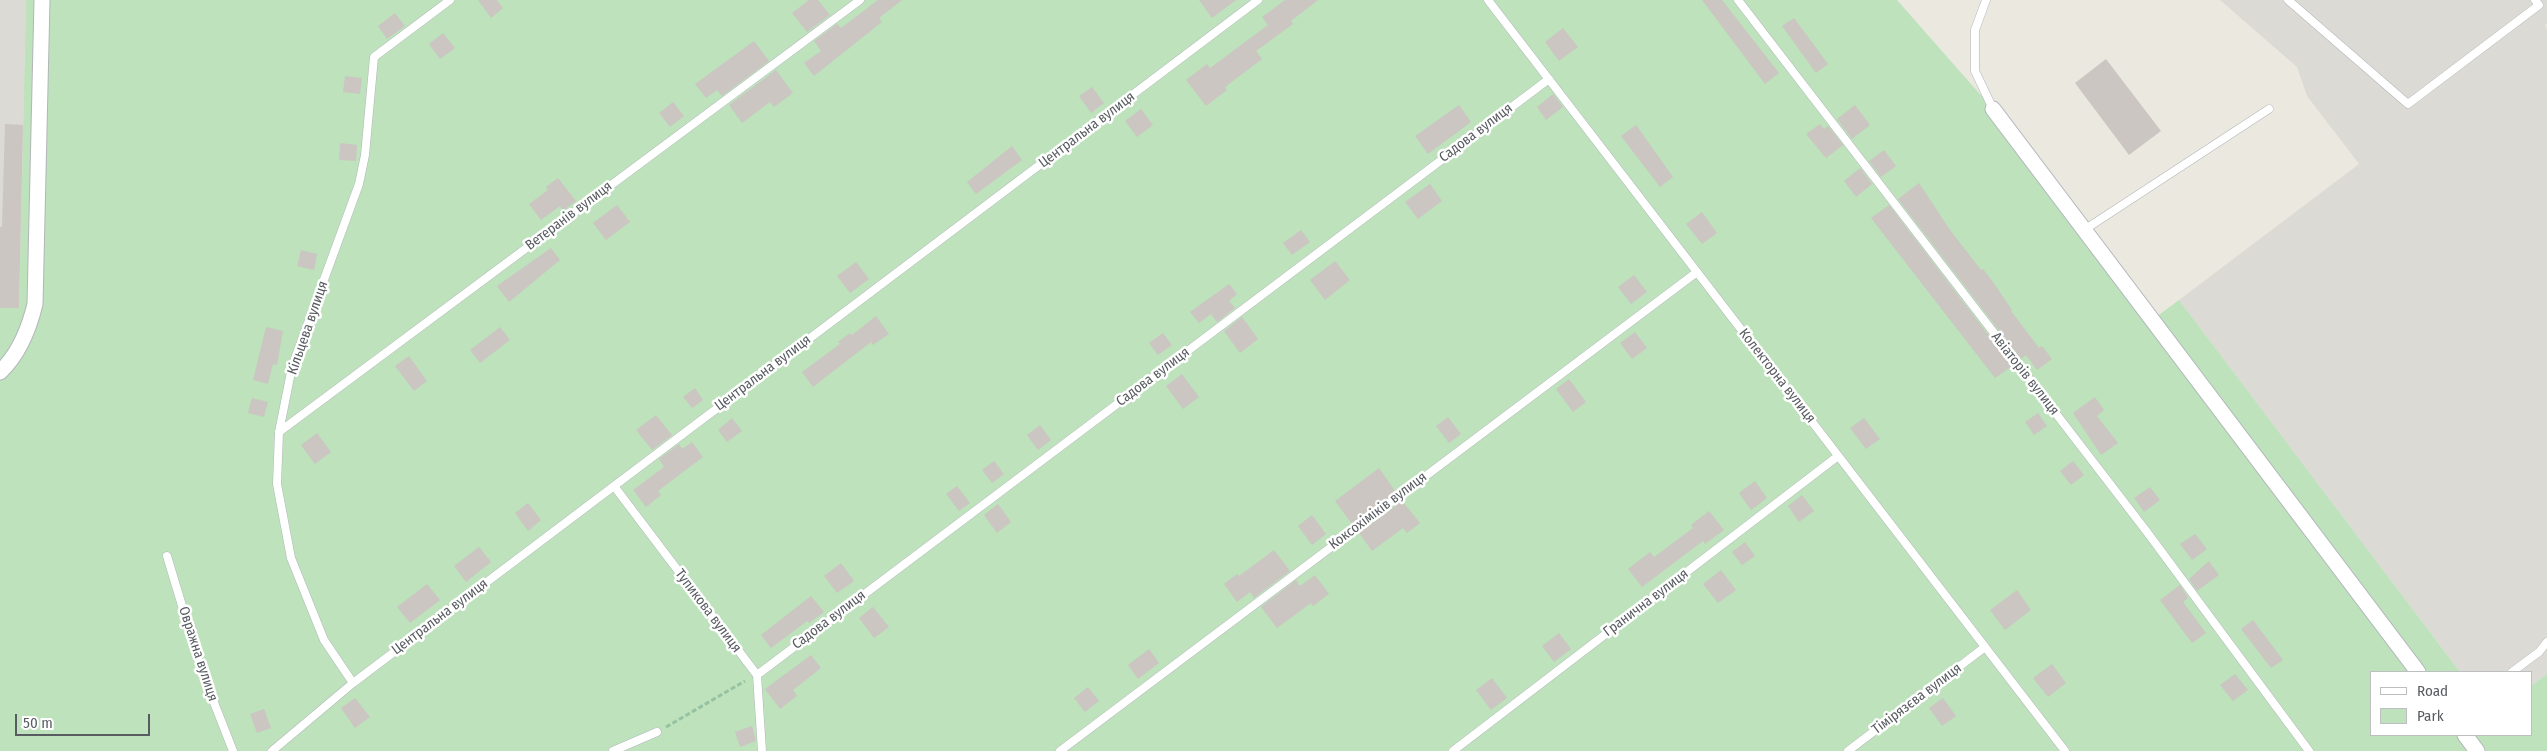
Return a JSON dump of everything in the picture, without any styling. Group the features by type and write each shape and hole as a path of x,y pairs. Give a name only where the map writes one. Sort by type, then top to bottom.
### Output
{"street":[{"path":"0,372 19,347 30,326 35,304 42,0"},
{"path":"1993,109 2417,671"},
{"path":"2466,736 2477,751"}],"lane":[{"name":"Кільцева вулиця","path":"353,683 324,640 291,558 277,484 279,432 292,367 359,184 365,155 374,57 450,0"},
{"name":"Ветеранів вулиця","path":"279,432 860,0"},
{"name":"Центральна вулиця","path":"272,751 353,683 1258,0"},
{"name":"Колекторна вулиця","path":"1488,0 2065,751"},
{"name":"Авіаторів вулиця","path":"1738,0 2147,532 2309,751"},
{"path":"1986,0 1975,30 1976,71 1993,109"},
{"path":"2288,0 2408,104 2539,6 2535,0"},
{"name":"Садова вулиця","path":"757,675 1549,78"},
{"path":"2084,230 2269,109"},
{"name":"Коксохіміків вулиця","path":"1060,751 1697,272"},
{"name":"Гранична вулиця","path":"1453,751 1838,456"},
{"name":"Тупикова вулиця","path":"614,486 757,675"},
{"name":"Овражна вулиця","path":"167,556 202,672 233,751"},
{"path":"2513,671 2539,652 2547,642"},
{"name":"Тімірязєва вулиця","path":"1848,751 1985,647"},
{"path":"757,675 762,751"},
{"path":"613,751 657,732"}],"path":[{"path":"657,732 757,675"}],"shaded area":[{"path":"0,0 26,0 19,308 0,308"},
{"path":"2220,0 2547,0 2547,23 2545,25 2547,29 2547,674 2532,685 2532,671 2459,671 2179,300 2359,164 2307,96 2297,67"}],"green space":[{"path":"26,0 1897,0 1993,109 2152,320 2179,300 2459,671 2370,671 2370,736 2532,736 2532,685 2547,674 2547,751 0,751 0,308 19,308"}],"building":[{"path":"478,0 497,0 503,8 491,18"},
{"path":"809,0 818,0 830,15 807,32 792,13"},
{"path":"878,0 902,0 879,18 882,22 814,76 804,63 821,51 814,41 837,24 841,28"},
{"path":"1199,0 1236,0 1212,18"},
{"path":"1285,0 1318,0 1291,21 1293,24 1256,51 1262,59 1225,87 1227,90 1206,106 1186,80 1207,64 1210,68 1268,25 1262,17"},
{"path":"1702,0 1722,0 1779,73 1765,84"},
{"path":"395,13 405,26 387,39 378,26"},
{"path":"1794,18 1828,64 1816,73 1782,26"},
{"path":"1563,28 1578,47 1559,61 1545,42"},
{"path":"443,33 455,48 440,59 429,44"},
{"path":"754,41 769,61 722,96 717,90 706,98 695,84"},
{"path":"2106,59 2161,131 2129,155 2075,83"},
{"path":"776,70 793,93 774,107 770,102 742,123 729,105"},
{"path":"345,76 362,78 360,94 343,92"},
{"path":"1092,87 1104,103 1091,113 1079,96"},
{"path":"1553,94 1563,107 1546,120 1537,107"},
{"path":"673,102 684,116 670,127 659,113"},
{"path":"1459,105 1471,122 1428,154 1415,136"},
{"path":"1855,105 1870,125 1852,139 1837,119"},
{"path":"1141,109 1153,125 1137,137 1125,121"},
{"path":"5,124 23,125 19,308 0,308 0,227 2,227"},
{"path":"1820,124 1824,129 1828,126 1843,145 1826,158 1806,134"},
{"path":"1636,125 1673,177 1660,187 1621,136"},
{"path":"340,143 357,145 356,161 339,160"},
{"path":"1012,146 1022,160 976,194 967,182"},
{"path":"1884,150 1896,166 1881,177 1869,161"},
{"path":"1860,168 1872,184 1856,197 1844,181"},
{"path":"558,178 576,201 563,211 560,206 541,220 529,204 548,190 546,187"},
{"path":"1919,183 1950,230 1981,270 1983,269 1993,282 2011,311 2039,348 2042,346 2052,359 2037,370 2026,355 2021,359 1898,199"},
{"path":"1430,184 1442,201 1418,219 1405,202"},
{"path":"617,205 630,222 606,240 593,223"},
{"path":"1889,205 2012,366 1995,378 1871,218"},
{"path":"1702,212 1717,233 1702,244 1686,224"},
{"path":"1301,230 1310,242 1292,255 1283,243"},
{"path":"551,248 560,260 509,302 497,286"},
{"path":"301,250 317,254 314,270 297,266"},
{"path":"1335,261 1350,280 1325,300 1310,280"},
{"path":"856,262 869,279 850,293 837,276"},
{"path":"1634,275 1647,292 1631,304 1618,287"},
{"path":"1229,284 1237,294 1229,301 1235,308 1217,322 1211,314 1199,323 1190,312"},
{"path":"876,316 889,334 873,345 871,342 813,387 802,372 840,344 838,342 850,333 852,335"},
{"path":"1242,317 1258,339 1240,353 1224,331"},
{"path":"266,327 283,331 277,365 273,364 268,384 253,380"},
{"path":"500,327 510,340 480,363 470,350"},
{"path":"1635,332 1647,348 1632,359 1620,343"},
{"path":"1163,333 1172,345 1158,355 1149,343"},
{"path":"409,356 427,381 414,391 395,366"},
{"path":"1182,374 1199,397 1183,409 1166,386"},
{"path":"1569,379 1586,402 1573,412 1556,389"},
{"path":"695,388 703,400 692,408 683,397"},
{"path":"2095,397 2104,410 2097,416 2118,443 2101,455 2073,413"},
{"path":"252,398 268,402 264,417 248,413"},
{"path":"2038,413 2047,426 2034,435 2025,422"},
{"path":"656,415 672,435 652,450 636,430"},
{"path":"1448,417 1461,434 1449,443 1436,426"},
{"path":"732,418 742,431 727,442 718,430"},
{"path":"1864,418 1880,439 1866,449 1850,428"},
{"path":"1040,425 1051,440 1038,450 1027,435"},
{"path":"317,433 331,452 315,464 301,445"},
{"path":"692,442 703,457 658,491 661,495 646,507 633,490 664,467 659,459 679,444 682,449"},
{"path":"994,461 1004,474 992,483 982,470"},
{"path":"2073,461 2084,475 2071,485 2060,471"},
{"path":"1379,468 1396,492 1352,524 1335,501"},
{"path":"1755,481 1767,498 1751,510 1739,493"},
{"path":"957,486 970,503 959,511 946,494"},
{"path":"2150,487 2160,500 2144,512 2134,498"},
{"path":"1802,495 1814,511 1799,522 1788,506"},
{"path":"1402,501 1420,523 1407,533 1403,528 1372,551 1359,533"},
{"path":"528,503 541,520 528,531 515,513"},
{"path":"998,504 1011,522 997,533 984,515"},
{"path":"1709,511 1724,530 1705,544 1703,541 1642,587 1628,569 1650,552 1654,557 1693,528 1691,525"},
{"path":"1312,515 1326,534 1312,545 1298,526"},
{"path":"2195,534 2207,549 2192,560 2180,544"},
{"path":"1745,542 1755,556 1742,565 1732,552"},
{"path":"479,547 491,562 466,582 454,566"},
{"path":"1274,550 1290,571 1254,598 1250,592 1237,602 1224,584 1237,574 1239,576"},
{"path":"2209,561 2219,575 2197,591 2189,579"},
{"path":"841,563 854,581 837,593 824,576"},
{"path":"1721,570 1736,590 1718,603 1703,584"},
{"path":"1315,575 1329,594 1313,606 1311,603 1277,628 1261,607 1296,580 1300,586"},
{"path":"427,584 440,600 410,623 397,607"},
{"path":"2180,585 2188,598 2183,602 2206,633 2192,643 2160,600"},
{"path":"2017,590 2031,610 2005,630 1990,610"},
{"path":"811,596 824,612 809,623 807,621 771,648 761,635"},
{"path":"873,607 889,627 874,638 859,618"},
{"path":"2253,620 2283,660 2271,668 2241,629"},
{"path":"1559,633 1571,649 1554,662 1542,646"},
{"path":"1149,649 1159,663 1138,679 1128,665"},
{"path":"811,655 821,668 793,690 797,696 780,709 765,689"},
{"path":"2052,664 2066,683 2048,697 2033,678"},
{"path":"2235,674 2248,690 2233,701 2220,685"},
{"path":"1492,678 1507,698 1491,710 1476,690"},
{"path":"1088,687 1099,701 1085,712 1074,698"},
{"path":"355,698 370,717 355,728 341,708"},
{"path":"1943,698 1956,716 1942,726 1929,708"},
{"path":"264,709 271,728 257,733 250,714"},
{"path":"752,726 756,741 740,747 735,732"}]}
